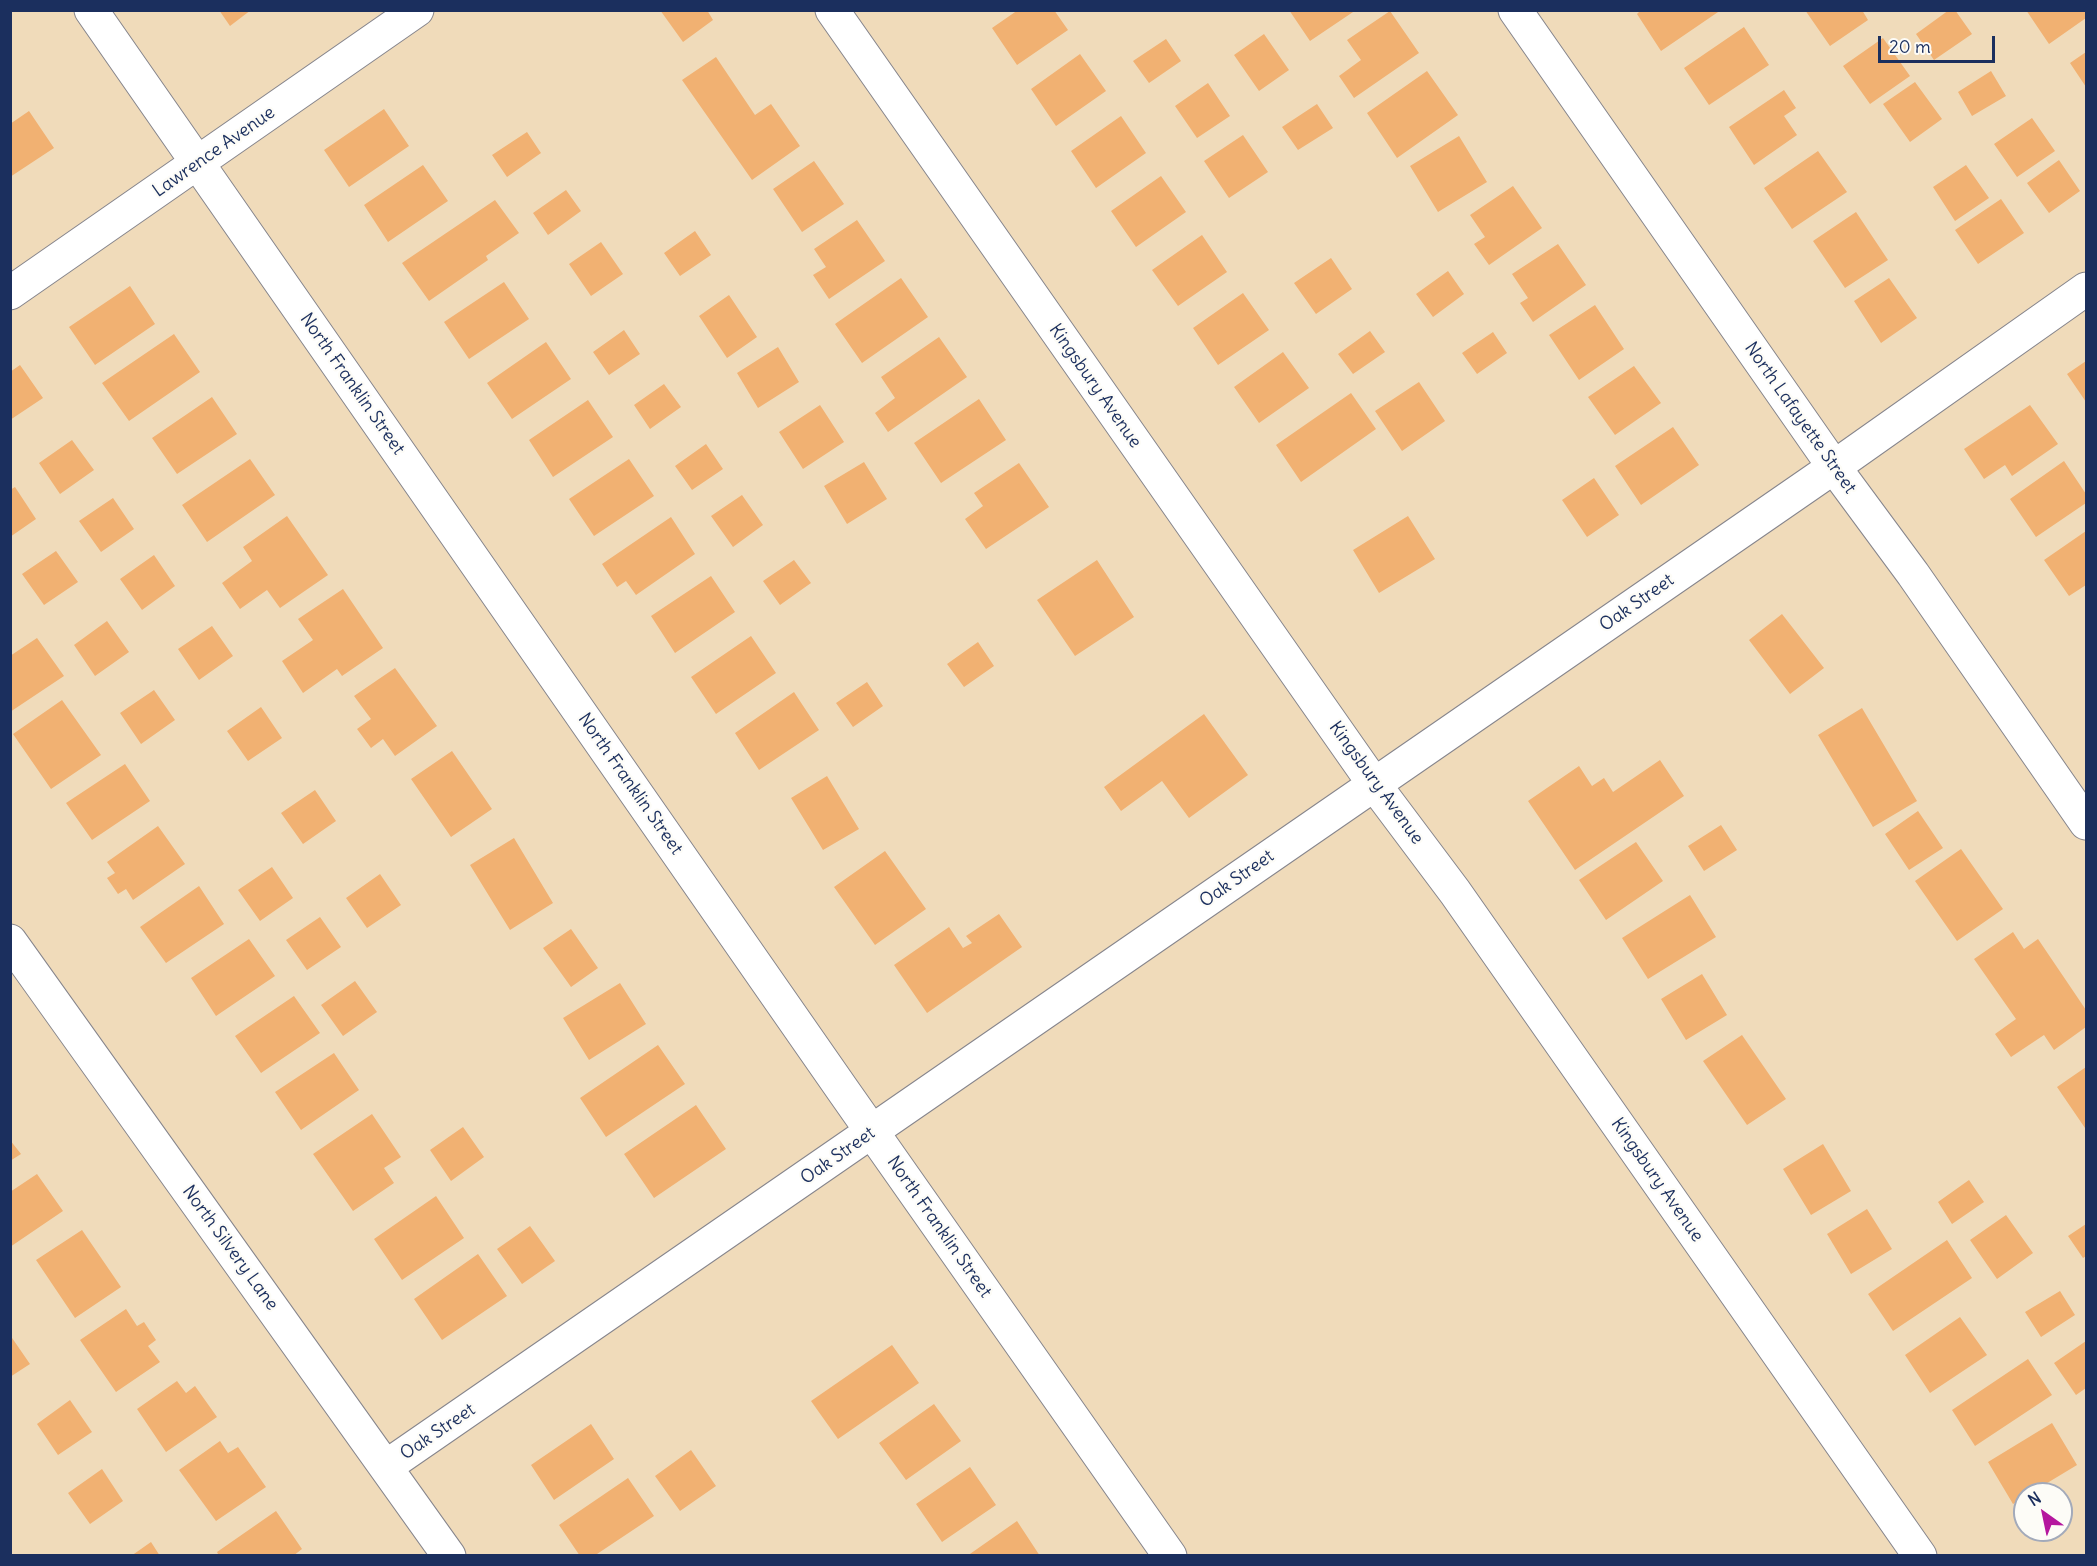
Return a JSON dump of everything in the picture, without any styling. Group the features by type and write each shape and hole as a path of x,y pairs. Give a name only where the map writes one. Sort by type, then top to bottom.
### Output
{"street":[{"name":"North Franklin Street","path":"91,10 1170,1556"},
{"name":"Lawrence Avenue","path":"10,293 417,10"},
{"name":"Kingsbury Avenue","path":"832,10 1374,784 1462,902 1920,1556"},
{"name":"North Lafayette Street","path":"1515,10 2086,823"},
{"name":"Oak Street","path":"387,1466 1834,467 2086,289"},
{"name":"North Silvery Lane","path":"10,941 387,1466 449,1556"}],"building":[{"path":"219,10 251,10 230,26"},
{"path":"660,10 707,10 713,20 683,42"},
{"path":"1018,10 1054,10 1068,30 1017,65 992,28"},
{"path":"1289,10 1356,10 1310,41"},
{"path":"1641,10 1721,10 1661,51 1637,14"},
{"path":"1805,10 1862,10 1868,20 1830,46"},
{"path":"1949,10 1955,10 1972,34 1934,60 1916,34"},
{"path":"2026,10 2086,10 2086,18 2049,44"},
{"path":"1390,11 1419,53 1354,98 1339,76 1361,60 1347,40"},
{"path":"1744,27 1769,65 1709,105 1684,68"},
{"path":"1264,34 1289,70 1259,91 1234,55"},
{"path":"1883,38 1910,76 1870,104 1843,66"},
{"path":"1166,39 1181,61 1149,83 1133,61"},
{"path":"2086,52 2086,87 2070,63"},
{"path":"1080,54 1106,91 1056,126 1031,89"},
{"path":"716,57 755,115 771,104 800,146 752,180 682,80"},
{"path":"1427,71 1458,115 1397,158 1367,113"},
{"path":"1991,71 2006,96 1972,116 1958,92"},
{"path":"1915,82 1942,119 1910,142 1883,104"},
{"path":"1208,83 1230,116 1197,138 1175,106"},
{"path":"1784,90 1796,108 1784,116 1797,135 1754,165 1729,127"},
{"path":"1317,104 1333,128 1298,150 1282,127"},
{"path":"384,109 409,146 349,187 324,150"},
{"path":"29,111 54,148 10,177 10,124"},
{"path":"1121,116 1146,153 1096,188 1071,151"},
{"path":"2032,118 2055,151 2017,177 1994,144"},
{"path":"527,132 541,153 507,177 492,155"},
{"path":"1243,135 1268,172 1229,198 1204,161"},
{"path":"1459,136 1487,182 1438,212 1410,166"},
{"path":"1818,151 1847,192 1792,229 1764,188"},
{"path":"2059,160 2080,191 2049,213 2027,183"},
{"path":"814,161 844,204 802,232 773,189"},
{"path":"423,165 448,201 388,242 364,205"},
{"path":"1966,165 1989,198 1955,221 1933,187"},
{"path":"1161,176 1186,212 1136,247 1111,211"},
{"path":"1513,186 1542,228 1489,265 1474,244 1485,237 1470,215"},
{"path":"566,190 581,211 548,235 533,213"},
{"path":"2001,199 2024,233 1978,264 1955,230"},
{"path":"495,200 519,233 486,256 488,260 429,301 402,263"},
{"path":"1856,212 1888,260 1845,288 1813,241"},
{"path":"857,220 885,261 829,299 813,275 826,267 814,249"},
{"path":"695,231 711,255 680,276 664,253"},
{"path":"1202,235 1227,272 1178,306 1152,270"},
{"path":"601,242 623,274 591,296 569,264"},
{"path":"1558,244 1586,285 1533,322 1520,303 1528,298 1512,274"},
{"path":"1331,258 1352,289 1316,314 1294,283"},
{"path":"1448,271 1464,294 1433,317 1416,294"},
{"path":"901,278 928,317 862,363 835,324"},
{"path":"1889,278 1917,318 1881,343 1854,301"},
{"path":"504,282 529,319 469,359 444,322"},
{"path":"130,286 155,324 95,365 69,327"},
{"path":"1243,293 1269,330 1218,365 1193,328"},
{"path":"729,295 757,337 727,358 699,316"},
{"path":"1595,305 1624,349 1579,380 1549,335"},
{"path":"624,330 640,354 609,375 593,352"},
{"path":"1370,331 1385,352 1353,374 1338,354"},
{"path":"1493,332 1507,353 1477,374 1462,353"},
{"path":"174,334 200,372 129,421 102,383"},
{"path":"939,337 967,377 888,432 875,413 895,398 881,377"},
{"path":"546,342 571,379 512,419 487,383"},
{"path":"778,347 799,382 758,408 737,373"},
{"path":"1283,352 1309,388 1259,423 1234,387"},
{"path":"2086,361 2086,402 2067,374"},
{"path":"20,365 43,398 10,420 10,372"},
{"path":"1634,366 1661,403 1615,435 1588,397"},
{"path":"1419,382 1445,421 1402,451 1375,411"},
{"path":"664,384 681,407 650,429 634,405"},
{"path":"1351,393 1376,429 1301,482 1276,445"},
{"path":"212,397 237,434 177,474 152,438"},
{"path":"979,399 1006,440 941,483 914,443"},
{"path":"588,400 613,437 553,477 529,440"},
{"path":"820,405 844,442 803,469 779,432"},
{"path":"2030,405 2058,444 2012,476 2005,465 1984,479 1964,449"},
{"path":"1673,427 1699,465 1641,505 1615,466"},
{"path":"72,440 94,470 60,494 39,463"},
{"path":"706,444 723,469 692,490 675,466"},
{"path":"250,459 275,495 207,542 182,505"},
{"path":"629,459 654,496 594,536 569,499"},
{"path":"2064,461 2086,494 2086,503 2036,537 2010,499"},
{"path":"864,462 887,499 847,524 824,486"},
{"path":"1019,463 1049,507 986,549 965,519 983,506 974,493"},
{"path":"1594,478 1619,515 1587,537 1562,500"},
{"path":"15,487 36,519 10,537 10,490"},
{"path":"742,495 763,525 733,547 711,516"},
{"path":"113,498 134,529 101,552 79,521"},
{"path":"287,516 328,575 280,608 267,590 240,609 222,583 252,561 243,547"},
{"path":"1408,516 1435,559 1379,593 1353,550"},
{"path":"671,517 695,554 636,595 626,581 617,587 602,564"},
{"path":"2086,531 2086,585 2069,596 2044,560"},
{"path":"56,551 78,582 44,605 22,574"},
{"path":"154,555 175,586 142,610 120,579"},
{"path":"794,560 811,583 780,605 763,581"},
{"path":"1097,560 1134,617 1075,656 1037,600"},
{"path":"711,576 735,612 675,653 651,616"},
{"path":"343,589 383,648 342,676 337,669 303,693 282,661 313,640 298,619"},
{"path":"1782,614 1824,668 1790,694 1749,640"},
{"path":"107,621 129,652 95,676 74,645"},
{"path":"212,626 233,656 199,680 178,649"},
{"path":"751,636 776,673 716,714 691,677"},
{"path":"37,638 64,676 10,712 10,656"},
{"path":"978,642 994,666 964,687 947,664"},
{"path":"395,668 437,726 395,756 383,739 371,748 357,729 371,719 354,696"},
{"path":"867,682 883,706 853,727 836,703"},
{"path":"154,690 175,720 141,744 120,713"},
{"path":"794,692 819,730 759,770 735,733"},
{"path":"62,700 101,755 51,789 13,734"},
{"path":"261,707 282,738 248,761 227,731"},
{"path":"1862,708 1917,801 1873,827 1818,735"},
{"path":"1204,714 1248,775 1189,818 1162,781 1121,811 1104,787"},
{"path":"452,751 492,809 451,837 411,779"},
{"path":"1660,760 1684,796 1575,870 1528,801 1579,766 1592,786 1604,778 1613,792"},
{"path":"125,764 150,801 92,840 66,803"},
{"path":"827,776 859,829 823,850 791,798"},
{"path":"315,790 336,821 303,844 281,813"},
{"path":"1918,811 1943,848 1909,870 1885,834"},
{"path":"1721,825 1737,850 1704,871 1688,846"},
{"path":"158,826 185,864 133,900 126,889 118,894 107,878 115,873 107,862"},
{"path":"514,838 553,903 510,930 470,865"},
{"path":"1636,842 1663,881 1606,920 1579,880"},
{"path":"1961,849 2003,909 1957,941 1915,881"},
{"path":"885,851 926,909 875,945 834,887"},
{"path":"272,867 293,898 260,921 238,890"},
{"path":"380,874 401,905 367,928 346,898"},
{"path":"199,886 224,924 166,963 140,927"},
{"path":"1690,895 1716,937 1648,979 1622,938"},
{"path":"999,914 1022,947 927,1013 894,965 949,927 963,948 972,943 966,936"},
{"path":"320,917 341,947 307,970 286,940"},
{"path":"571,929 598,968 571,987 543,948"},
{"path":"2013,932 2024,949 2038,939 2086,1010 2086,1027 2054,1050 2044,1035 2011,1057 1995,1034 2016,1019 1974,959"},
{"path":"249,939 275,976 216,1016 191,978"},
{"path":"1702,974 1727,1015 1686,1040 1661,999"},
{"path":"355,981 377,1012 343,1036 321,1005"},
{"path":"620,983 646,1024 589,1060 563,1018"},
{"path":"294,996 320,1033 261,1073 235,1036"},
{"path":"1742,1035 1786,1099 1747,1125 1703,1061"},
{"path":"658,1045 685,1084 606,1137 580,1098"},
{"path":"334,1053 359,1090 301,1130 275,1092"},
{"path":"2086,1067 2086,1127 2085,1128 2057,1087"},
{"path":"696,1105 726,1149 654,1198 624,1154"},
{"path":"372,1114 401,1157 384,1168 394,1183 353,1211 313,1154"},
{"path":"463,1127 484,1157 451,1181 430,1150"},
{"path":"10,1140 21,1154 10,1161"},
{"path":"1823,1144 1851,1191 1811,1215 1783,1169"},
{"path":"37,1174 63,1211 10,1247 10,1192"},
{"path":"1969,1180 1984,1202 1952,1224 1938,1202"},
{"path":"436,1196 464,1238 402,1280 374,1239"},
{"path":"1867,1209 1892,1249 1851,1274 1827,1234"},
{"path":"2006,1215 2033,1253 1997,1279 1970,1240"},
{"path":"2086,1224 2086,1256 2083,1258 2068,1236"},
{"path":"530,1226 555,1261 522,1284 497,1249"},
{"path":"82,1230 121,1287 75,1318 36,1260"},
{"path":"1947,1240 1972,1278 1893,1331 1868,1294"},
{"path":"478,1254 507,1296 442,1340 414,1299"},
{"path":"2060,1291 2075,1315 2041,1337 2025,1312"},
{"path":"126,1309 137,1326 144,1322 156,1340 148,1346 160,1362 116,1392 80,1340"},
{"path":"1960,1317 1987,1355 1930,1393 1905,1355"},
{"path":"10,1335 30,1364 10,1377"},
{"path":"2086,1341 2086,1388 2076,1395 2054,1363"},
{"path":"892,1345 919,1383 838,1439 811,1401"},
{"path":"2028,1359 2052,1395 1975,1446 1952,1410"},
{"path":"177,1381 186,1393 195,1386 217,1417 166,1452 137,1409"},
{"path":"70,1400 92,1432 58,1455 37,1424"},
{"path":"934,1404 961,1441 906,1480 879,1443"},
{"path":"2052,1423 2077,1465 2049,1482 2013,1482 2013,1504 1988,1462"},
{"path":"591,1424 614,1459 554,1500 531,1465"},
{"path":"220,1441 228,1453 238,1447 266,1487 216,1521 179,1470"},
{"path":"691,1450 716,1486 680,1511 655,1476"},
{"path":"970,1467 996,1505 942,1542 916,1504"},
{"path":"102,1469 123,1501 90,1524 68,1493"},
{"path":"628,1478 654,1516 594,1556 580,1556 559,1525"},
{"path":"276,1511 302,1549 293,1556 219,1556 217,1552"},
{"path":"1017,1521 1040,1556 967,1556"},
{"path":"151,1542 160,1556 131,1556"}]}
